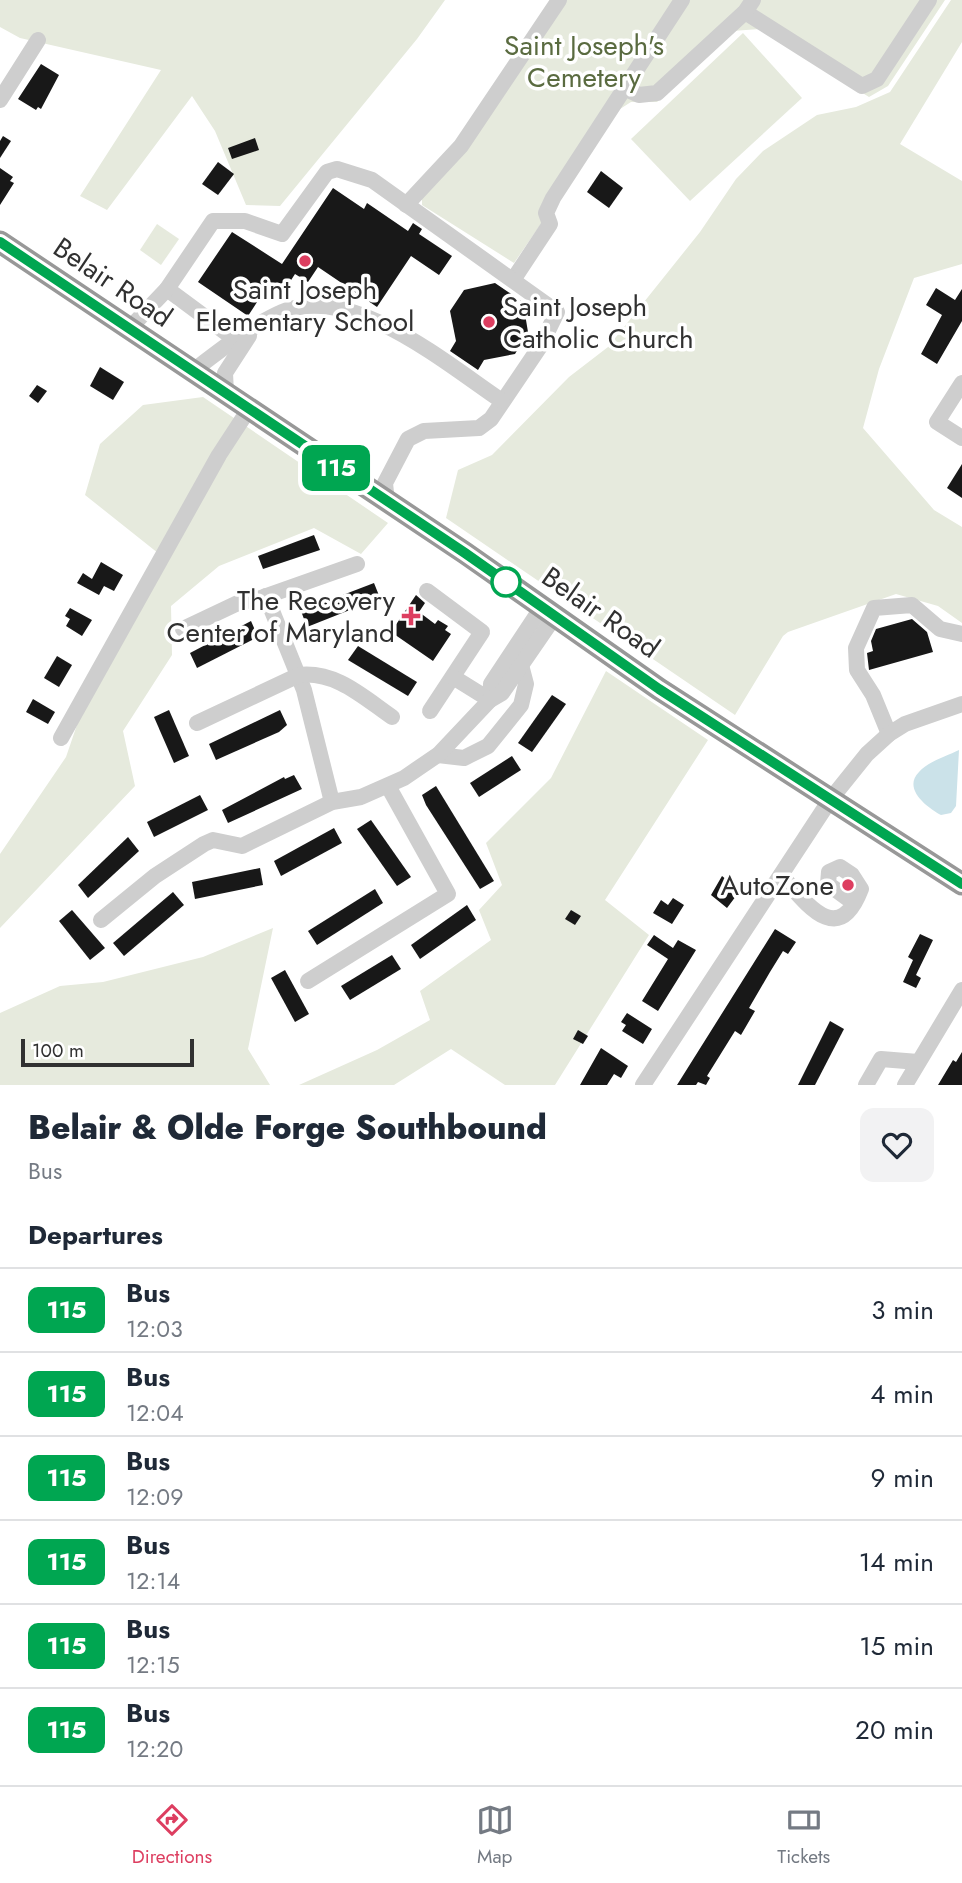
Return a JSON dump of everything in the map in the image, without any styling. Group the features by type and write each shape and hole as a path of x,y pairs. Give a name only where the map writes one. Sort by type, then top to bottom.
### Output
{"highway":[{"name":"Belair Road","path":"0,242 548,612 962,884"}],"street":[{"path":"406,205 456,153 559,0"},
{"path":"513,280 550,224 546,213 553,198 682,0"},
{"path":"624,88 639,95 657,93 749,6 862,86 877,79 929,0"},
{"path":"0,100 38,40"},
{"path":"130,329 167,289 213,221 245,221 282,234 327,172 337,169 372,180 557,312 541,345 491,419 479,428 424,431 408,439 386,483 387,502"},
{"path":"167,289 236,340"},
{"path":"193,371 236,340 283,312 307,306 328,306 357,313 397,332 502,401"},
{"path":"226,393 225,373 254,330"},
{"path":"962,383 937,422 962,438"},
{"path":"61,738 219,455 249,408"},
{"path":"183,629 240,602 358,564"},
{"path":"427,592 482,632 430,711"},
{"path":"265,596 299,675 332,802"},
{"path":"888,734 873,695 857,670 856,648 874,608 912,605 940,629 962,634"},
{"path":"101,920 155,876 204,844 213,840 242,846 332,802 348,801 388,786 438,755 490,700 502,693 521,665 548,612"},
{"path":"490,700 491,684 548,612"},
{"path":"438,755 464,758 488,746 520,705 526,684 521,665"},
{"path":"197,723 299,675 313,674 339,681 392,717"},
{"path":"453,677 490,700"},
{"path":"643,1085 831,800 867,754 888,734 916,719 962,704"},
{"path":"308,981 448,894 388,786"},
{"path":"781,875 807,904 829,919 846,915 854,903"},
{"path":"905,1085 962,990"},
{"path":"866,1085 881,1059 918,1062"}],"green space":[{"path":"0,0 445,0 417,39 280,206 246,205 215,131 192,96 107,210 80,196 161,70 20,38 0,27"},
{"name":"Saint Joseph's Cemetery","path":"553,0 945,0 888,86 869,97 760,29 732,31 657,102 631,102 620,109 514,263 422,205 422,196"},
{"path":"951,0 962,0 962,42 900,144 962,181 962,264 914,278 879,369 863,428 934,510 962,527 962,623 938,606 896,594 788,632 735,715 446,518 458,470 492,455 569,377 608,347 700,232 736,179 763,151 817,115 856,107 890,92"},
{"path":"743,33 802,98 690,201 631,139"},
{"path":"157,224 179,239 161,265 140,250"},
{"path":"203,397 388,523 361,554 314,528 219,566 171,606 172,655 123,731 135,786 0,928 0,854 66,757 79,719 168,561 85,495 100,444 143,405"},
{"path":"606,671 708,740 605,900 649,935 555,1085 505,1085 451,1049 394,1085 299,1085 377,1050 430,1020 420,991 491,940 479,910 502,885 486,843 551,778"},
{"path":"273,928 248,1049 270,1085 0,1085 0,1013 60,986 103,982 203,957"}],"water":[{"path":"959,750 956,806 951,813 941,815 919,797 913,785 919,772 927,765"}],"building":[{"path":"41,64 59,75 41,109 38,107 36,110 18,99"},
{"path":"3,136 11,141 0,158 0,141"},
{"path":"255,138 259,150 232,159 228,148"},
{"path":"218,162 234,174 218,195 202,184"},
{"path":"0,168 13,177 10,181 14,183 0,205"},
{"path":"601,171 623,188 609,208 587,192"},
{"path":"333,188 364,209 367,203 408,231 413,223 422,229 419,234 452,256 439,275 411,256 377,307 318,267 308,282 295,274 284,291 270,282 248,316 198,282 232,232 282,264"},
{"name":"Saint Joseph Catholic Church","path":"495,283 523,302 528,332 515,354 484,360 478,370 450,351 456,341 450,311 464,290"},
{"path":"936,288 955,300 962,289 962,321 937,364 921,354 942,315 926,305"},
{"path":"100,367 124,382 113,400 90,386"},
{"path":"37,385 47,391 38,403 29,396"},
{"path":"962,464 962,498 947,488"},
{"path":"314,535 320,550 263,569 258,556"},
{"path":"101,562 123,575 114,591 104,586 99,595 77,583 83,573 92,579"},
{"path":"374,583 380,598 307,627 301,611"},
{"path":"416,595 425,603 419,612 435,624 438,620 448,626 445,630 451,634 433,661 391,632"},
{"path":"70,608 92,620 82,636 66,626 70,619 65,616"},
{"path":"912,619 927,632 933,652 869,670 867,653 873,651 871,641 876,629"},
{"path":"251,621 258,637 197,668 190,653"},
{"path":"358,646 417,682 408,696 348,660"},
{"path":"57,656 72,665 59,687 44,678"},
{"path":"552,695 566,704 532,752 518,743"},
{"path":"33,699 55,712 48,724 26,712"},
{"path":"169,710 189,756 174,763 154,717"},
{"path":"280,710 287,725 279,732 216,760 209,744"},
{"path":"512,756 521,770 479,797 470,783"},
{"path":"294,775 302,789 228,823 222,810 284,777 285,779"},
{"path":"436,786 494,881 480,889 426,805 422,795"},
{"path":"200,795 208,810 154,837 147,822"},
{"path":"371,820 411,877 397,886 357,829"},
{"path":"334,828 342,843 281,876 274,861"},
{"path":"128,837 139,851 88,898 78,885"},
{"path":"260,868 263,885 195,899 192,882"},
{"path":"722,876 732,884 727,889 736,896 727,908 711,895"},
{"path":"375,889 383,903 317,945 308,931"},
{"path":"173,892 184,905 124,956 113,943"},
{"path":"673,898 684,905 672,924 653,913 661,900 668,905"},
{"path":"467,905 476,920 420,959 411,945"},
{"path":"72,910 105,948 90,960 59,921"},
{"path":"571,910 581,916 575,925 565,919"},
{"path":"775,929 796,942 788,954 783,951 770,972 749,1008 755,1011 741,1035 735,1031 707,1076 710,1078 706,1085 698,1082 696,1085 677,1085"},
{"path":"920,934 933,940 916,975 921,978 916,988 903,982 913,960 908,957"},
{"path":"654,935 673,948 678,940 696,950 658,1011 642,1001 668,959 647,945"},
{"path":"392,955 401,969 350,1000 341,986"},
{"path":"285,970 309,1014 295,1022 271,978"},
{"path":"627,1013 652,1029 643,1044 622,1031 626,1025 621,1022"},
{"path":"830,1021 844,1029 815,1085 798,1085"},
{"path":"578,1030 588,1036 583,1044 573,1039"},
{"path":"601,1048 628,1066 621,1078 614,1074 607,1085 580,1085"},
{"path":"962,1052 962,1085 938,1085 953,1060 956,1062"}],"bus line":[{"name":"115","path":"0,242 465,553 659,689 962,884"}],"place":[{"name":"Saint Joseph Elementary School","path":"305,261"},
{"name":"Saint Joseph Catholic Church","path":"489,322"},
{"name":"The Recovery Center of Maryland","path":"411,616"},
{"name":"AutoZone","path":"848,885"}]}
